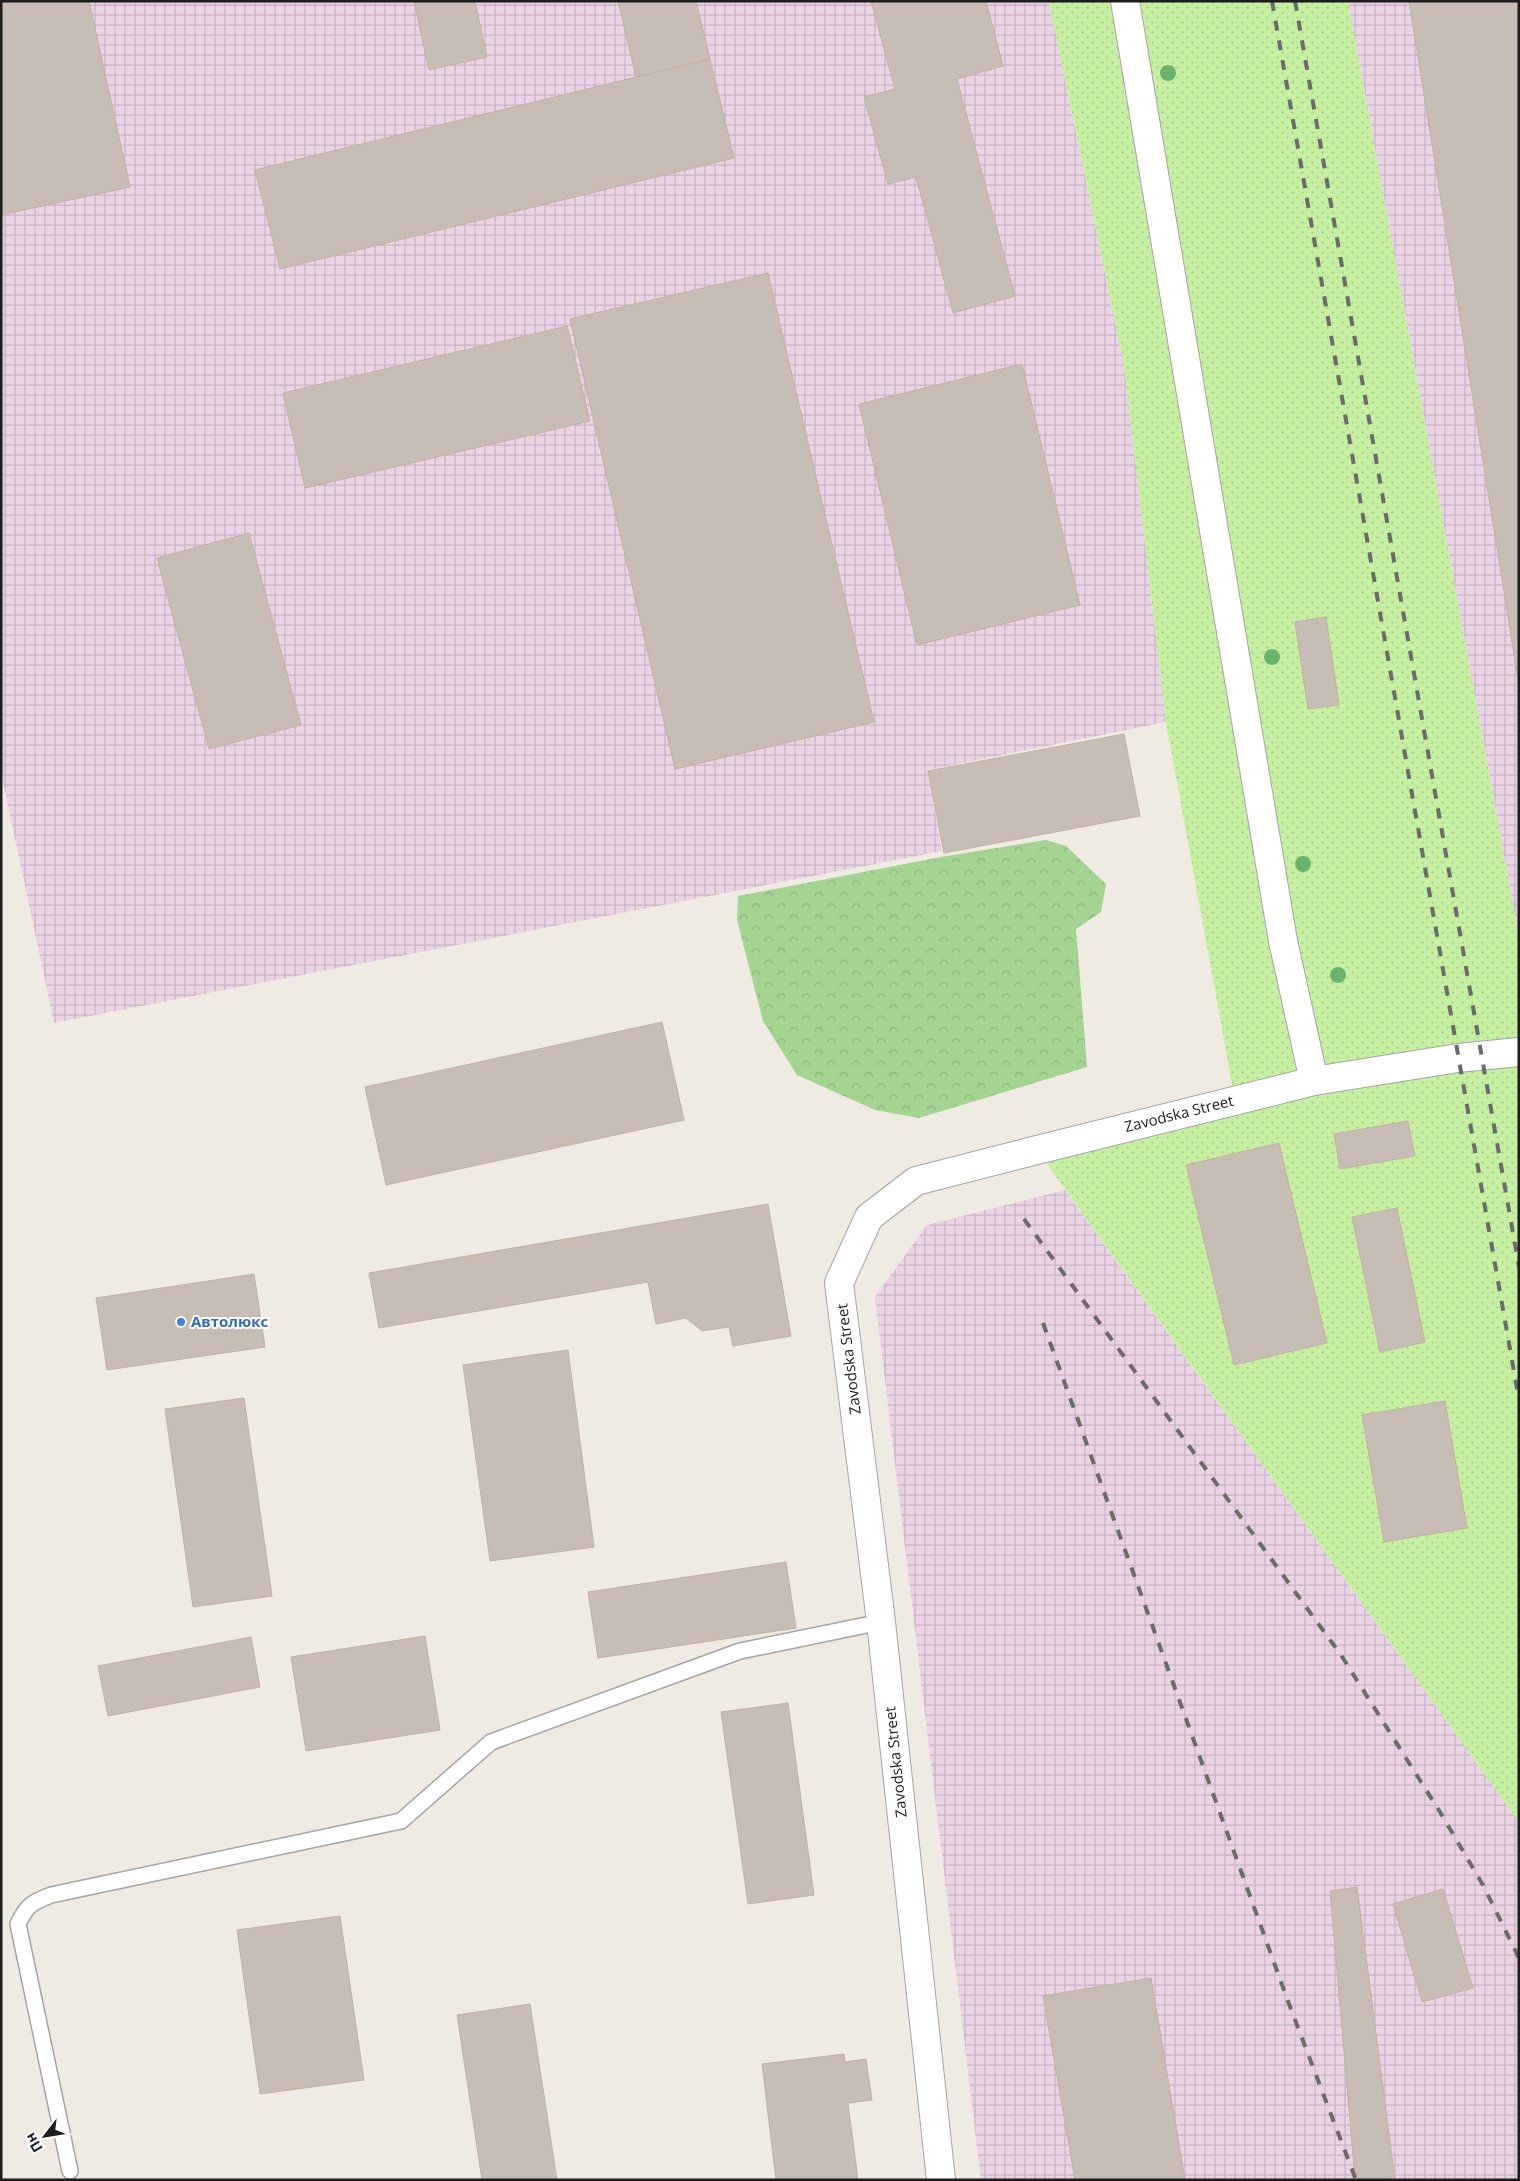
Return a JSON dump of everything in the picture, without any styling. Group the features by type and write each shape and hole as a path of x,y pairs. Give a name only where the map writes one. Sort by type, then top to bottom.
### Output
{"street":[{"path":"1124,1 1283,941 1314,1081"},
{"name":"Zavodska Street","path":"941,2180 881,1622 840,1283 869,1217 916,1181 1314,1081 1458,1058 1519,1052"}],"lane":[{"path":"70,2171 18,1924 25,1909 32,1904 51,1895 401,1821 491,1742 740,1651 881,1622"}],"shaded area":[{"path":"1,1 1049,1 1124,365 1166,722 928,770 942,851 54,1023 1,772"},
{"path":"1348,1 1519,1 1519,937"},
{"path":"1065,1190 1519,1822 1519,2180 981,2180 875,1297 927,1225"}],"green space":[{"path":"1049,1 1348,1 1519,937 1519,1822 1037,1150 1235,1100 1166,722 1124,365"},
{"path":"1046,840 1066,846 1106,884 1101,912 1076,929 1087,1067 919,1118 875,1110 797,1075 763,1021 737,920 738,896 941,857"}],"building":[{"path":"1,1 89,1 130,187 1,215"},
{"path":"414,1 475,1 487,57 429,70"},
{"path":"618,1 696,1 710,59 636,77"},
{"path":"871,1 986,1 1003,66 957,79 1015,296 953,313 916,177 888,184 864,97 895,89"},
{"path":"1409,1 1519,1 1519,685"},
{"path":"710,59 734,158 280,269 255,170"},
{"path":"768,273 874,722 675,769 570,319"},
{"path":"567,326 590,421 305,488 283,393"},
{"path":"1022,364 1080,605 917,645 859,404"},
{"path":"249,533 301,725 209,749 157,558"},
{"path":"1326,617 1339,705 1308,709 1295,622"},
{"path":"1124,734 1140,816 944,853 928,771"},
{"path":"662,1022 684,1120 386,1185 365,1087"},
{"path":"1408,1121 1415,1156 1340,1169 1334,1134"},
{"path":"1279,1143 1327,1343 1234,1365 1186,1165"},
{"path":"768,1204 791,1336 733,1346 729,1327 702,1331 686,1318 656,1324 648,1282 379,1328 369,1273"},
{"path":"1397,1208 1425,1342 1380,1352 1352,1217"},
{"path":"254,1274 265,1347 107,1370 96,1298"},
{"path":"568,1350 594,1547 490,1561 463,1365"},
{"path":"244,1398 272,1596 193,1607 165,1409"},
{"path":"1445,1401 1467,1528 1384,1542 1362,1415"},
{"path":"786,1562 796,1628 598,1658 588,1592"},
{"path":"425,1636 440,1730 306,1751 291,1657"},
{"path":"251,1637 260,1687 108,1716 98,1666"},
{"path":"788,1703 814,1895 748,1904 721,1712"},
{"path":"1357,1887 1395,2180 1355,2178 1330,1891"},
{"path":"1443,1889 1473,1988 1422,2002 1393,1904"},
{"path":"340,1916 364,2080 260,2094 237,1930"},
{"path":"1151,1978 1185,2180 1075,2180 1043,1996"},
{"path":"530,2004 557,2180 482,2180 457,2015"},
{"path":"844,2054 845,2062 866,2059 872,2100 848,2103 858,2180 776,2180 762,2064"}],"railway":[{"path":"1272,1 1519,1400"},
{"path":"1295,1 1519,1267"},
{"path":"1024,1219 1341,1655 1440,1812 1483,1885 1519,1958"},
{"path":"1043,1323 1289,2004 1356,2180"}],"place":[{"name":"Автолюкс","path":"181,1322"}]}
